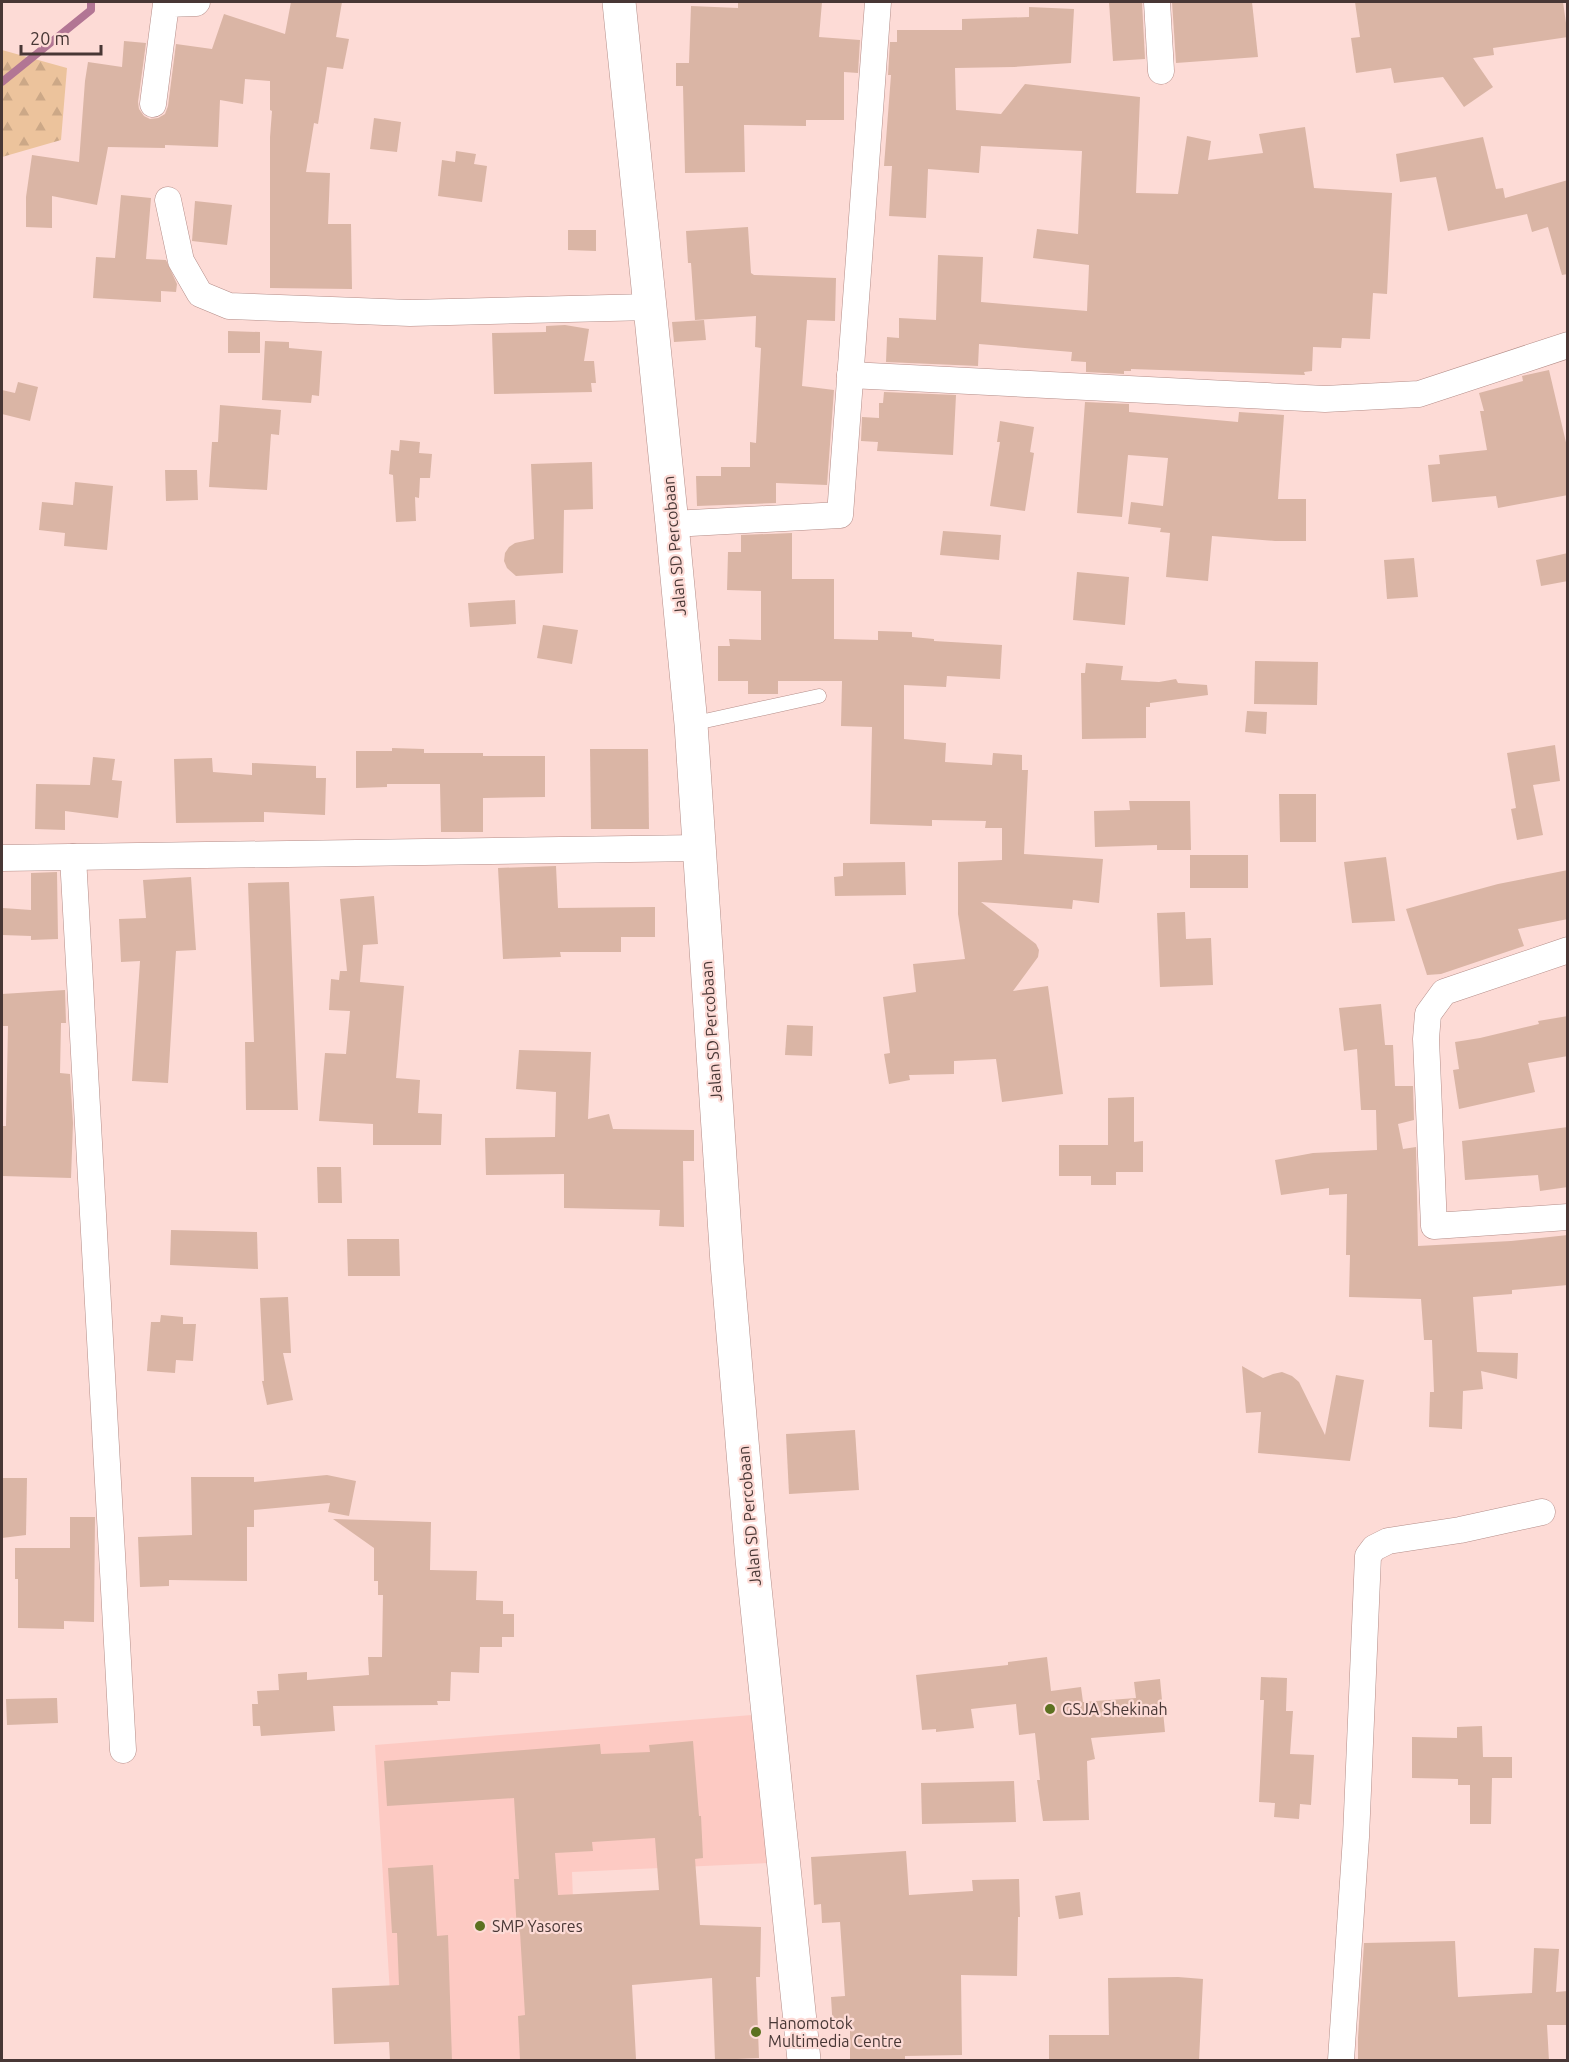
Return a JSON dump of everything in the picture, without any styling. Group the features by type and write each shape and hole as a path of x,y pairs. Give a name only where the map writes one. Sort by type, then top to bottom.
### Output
{"street":[{"path":"153,104 166,4 197,2"},
{"name":"Jalan SD Percobaan","path":"619,2 691,724 727,1263 752,1559 804,2061"},
{"path":"672,524 840,515 882,2"},
{"path":"1157,2 1161,71"},
{"path":"168,200 181,261 200,294 229,306 410,313 650,307"},
{"path":"850,375 1325,399 1419,394 1568,345"},
{"path":"2,858 700,848"},
{"path":"73,857 123,1750"},
{"path":"1568,950 1444,992 1428,1014 1426,1039 1434,1226 1568,1217"},
{"path":"1341,2061 1356,1837 1368,1556 1374,1548 1388,1541 1460,1530 1542,1512"}],"lane":[{"path":"691,724 819,696"}],"shaded area":[{"name":"SMP Yasores","path":"752,1715 768,1863 572,1872 576,2060 394,2060 375,1745"}],"green space":[{"path":"2,50 67,68 61,140 2,157"}],"building":[{"path":"291,2 342,2 336,37 349,39 343,69 327,67 318,124 314,123 306,172 330,173 328,224 351,224 352,289 270,288 272,111 270,110 270,81 245,79 243,104 220,100 218,147 165,145 165,148 108,147 97,205 52,196 52,228 26,227 26,197 32,155 79,162 88,62 122,67 124,41 146,43 139,109 144,116 150,119 158,118 165,114 168,106 176,44 212,49 224,14 285,34"},
{"path":"738,2 822,2 819,37 860,40 858,73 844,72 844,120 806,120 806,126 744,125 745,172 685,173 683,86 676,86 676,63 689,63 691,6 738,8"},
{"path":"1109,2 1142,2 1145,59 1113,61"},
{"path":"1172,2 1252,2 1258,57 1176,63"},
{"path":"1355,2 1563,2 1568,37 1493,48 1494,55 1473,58 1493,87 1464,107 1443,77 1394,83 1391,68 1356,73 1351,38 1360,37"},
{"path":"1029,7 1074,9 1071,63 955,68 956,110 1001,114 1025,84 1140,97 1136,193 1178,194 1187,136 1211,141 1208,160 1263,153 1259,134 1305,127 1314,188 1392,193 1387,294 1373,293 1370,339 1342,338 1341,348 1313,347 1312,371 1304,372 1305,375 1131,369 1131,371 1124,371 1124,374 1086,372 1086,362 1071,361 1072,352 979,344 978,366 886,362 887,337 899,338 899,318 936,320 938,255 983,257 981,302 1087,311 1089,265 1033,258 1037,229 1078,234 1082,151 981,146 979,173 928,169 926,218 889,216 892,166 884,166 891,75 888,75 890,42 897,42 897,30 962,30 962,19 1029,17"},
{"path":"374,118 401,122 397,152 370,149"},
{"path":"1483,137 1496,189 1503,188 1505,198 1568,180 1568,274 1562,275 1548,227 1532,232 1527,214 1448,231 1436,177 1400,182 1396,154"},
{"path":"456,151 476,154 474,164 487,166 482,202 438,196 442,160 455,162"},
{"path":"121,195 151,198 146,259 166,260 177,284 176,292 161,291 161,302 93,298 96,257 115,258"},
{"path":"195,201 232,205 227,245 192,241"},
{"path":"748,227 751,273 754,275 836,278 835,321 807,320 802,386 834,390 827,485 776,483 776,503 697,506 696,476 721,476 721,467 750,467 750,442 756,443 761,348 755,347 756,316 695,320 686,231"},
{"path":"568,230 596,230 596,251 568,250"},
{"path":"704,320 706,340 674,342 672,322"},
{"path":"565,325 589,329 584,361 594,361 596,383 591,383 592,392 494,394 492,333 546,332 546,326"},
{"path":"228,331 260,332 260,353 228,353"},
{"path":"265,341 289,342 289,348 322,351 319,396 312,395 311,403 262,400"},
{"path":"1549,370 1568,451 1568,495 1498,508 1496,496 1432,502 1428,465 1440,464 1439,455 1487,450 1480,411 1484,411 1479,393 1523,381 1522,376"},
{"path":"18,382 38,387 30,421 2,414 2,390 15,393"},
{"path":"884,392 956,395 953,455 877,451 878,442 861,441 862,417 879,418 879,403 883,403"},
{"path":"1085,402 1129,404 1129,412 1238,422 1239,412 1284,415 1278,499 1306,499 1306,541 1212,536 1208,581 1166,577 1170,533 1160,532 1161,528 1128,524 1131,502 1163,506 1168,458 1128,455 1122,517 1077,513"},
{"path":"220,405 281,410 279,435 271,434 267,490 209,487 212,442 218,442"},
{"path":"1000,421 1034,427 1030,452 1034,453 1025,511 990,506 1000,442 997,442"},
{"path":"400,440 420,442 419,453 432,454 430,478 420,478 419,498 415,497 416,521 396,522 393,475 389,474 391,450 399,451"},
{"path":"592,462 593,509 564,510 563,573 516,576 507,568 504,561 505,553 515,543 534,539 531,464"},
{"path":"165,470 197,470 198,500 166,501"},
{"path":"75,482 113,486 107,550 64,546 65,533 39,530 42,502 73,505"},
{"path":"943,531 1001,535 999,560 940,555"},
{"path":"792,533 792,579 834,579 834,639 878,640 878,631 912,632 912,637 934,639 934,641 1002,645 1000,679 947,676 946,687 904,685 904,739 946,743 945,762 992,765 993,753 1022,755 1022,770 1028,770 1024,854 1103,859 1099,903 1073,900 1072,909 981,902 1036,944 1039,950 1038,957 1013,991 1048,986 1063,1094 1002,1102 996,1059 954,1061 954,1074 909,1075 910,1080 889,1084 884,1054 890,1053 883,997 916,992 913,964 965,959 958,914 958,862 1002,860 1002,828 985,828 986,821 932,820 932,826 870,824 872,727 841,726 842,681 778,681 778,694 748,694 748,681 718,681 718,646 730,646 729,639 761,640 761,591 727,590 728,552 741,552 741,535"},
{"path":"1568,553 1568,581 1541,586 1536,560"},
{"path":"1414,558 1418,597 1387,599 1384,560"},
{"path":"1077,572 1129,577 1125,625 1073,620"},
{"path":"515,600 516,624 470,627 468,603"},
{"path":"543,625 578,630 572,664 537,658"},
{"path":"1255,661 1318,662 1317,705 1254,704"},
{"path":"1086,663 1123,666 1121,680 1159,682 1176,679 1178,683 1207,685 1208,695 1150,703 1150,707 1146,707 1146,738 1082,739 1081,673 1085,673"},
{"path":"1247,711 1267,712 1266,734 1245,732"},
{"path":"1555,745 1560,781 1533,785 1543,835 1517,840 1511,809 1516,808 1507,753"},
{"path":"392,748 424,749 424,753 545,756 545,797 483,798 483,832 441,832 440,784 387,784 387,787 356,788 356,751 392,751"},
{"path":"590,749 648,749 649,829 591,829"},
{"path":"93,757 115,759 112,780 122,781 118,818 65,811 65,830 35,829 36,784 90,785"},
{"path":"212,758 213,772 252,775 252,763 316,766 316,778 326,778 325,815 264,812 264,822 176,823 174,759"},
{"path":"1279,794 1316,794 1316,842 1280,842"},
{"path":"1129,801 1190,801 1191,850 1157,850 1157,845 1095,847 1094,811 1130,810"},
{"path":"1190,855 1248,855 1248,888 1190,888"},
{"path":"1386,857 1395,921 1352,923 1344,862"},
{"path":"905,862 906,895 835,896 834,877 843,876 843,863"},
{"path":"556,866 558,908 655,907 655,937 621,937 621,952 560,952 561,957 503,959 498,868"},
{"path":"1568,870 1568,919 1518,929 1524,946 1441,974 1427,975 1406,909 1498,884"},
{"path":"57,872 58,939 31,940 31,936 2,935 3,908 31,910 31,873"},
{"path":"191,877 196,950 176,951 168,1083 132,1081 140,961 121,962 119,919 146,918 143,880"},
{"path":"289,882 298,1110 246,1110 245,1042 254,1042 248,883"},
{"path":"374,896 378,944 363,945 360,982 404,986 396,1078 420,1080 418,1113 442,1114 441,1145 373,1145 373,1124 319,1121 325,1053 346,1054 350,1011 329,1010 331,979 339,980 340,971 347,971 340,899"},
{"path":"1185,912 1186,939 1211,938 1213,985 1160,987 1157,913"},
{"path":"65,990 66,1023 61,1023 60,1073 70,1074 73,1123 71,1178 2,1176 2,1126 6,1126 8,1026 2,1026 2,994"},
{"path":"1381,1004 1385,1045 1393,1045 1395,1086 1413,1086 1414,1120 1398,1124 1403,1149 1416,1147 1418,1246 1511,1241 1568,1235 1568,1285 1512,1290 1512,1294 1473,1297 1477,1352 1518,1353 1517,1379 1481,1371 1483,1389 1463,1391 1462,1429 1429,1427 1430,1392 1434,1392 1432,1340 1424,1340 1421,1299 1349,1297 1350,1255 1346,1255 1347,1194 1329,1195 1329,1188 1281,1195 1275,1160 1313,1153 1377,1150 1376,1110 1361,1110 1357,1049 1344,1051 1339,1008"},
{"path":"1568,1016 1568,1056 1528,1063 1535,1092 1459,1109 1453,1070 1459,1069 1455,1042 1539,1024 1538,1021"},
{"path":"787,1025 813,1026 812,1056 785,1055"},
{"path":"519,1050 591,1052 588,1119 609,1114 613,1129 694,1130 694,1161 683,1161 684,1227 659,1226 660,1210 564,1208 564,1174 486,1175 485,1138 555,1137 556,1092 516,1089"},
{"path":"1134,1097 1134,1142 1143,1141 1143,1172 1116,1172 1116,1185 1091,1185 1091,1176 1059,1176 1059,1145 1108,1145 1108,1098"},
{"path":"1568,1127 1568,1187 1540,1191 1538,1175 1465,1180 1462,1141"},
{"path":"317,1167 341,1167 342,1203 318,1203"},
{"path":"171,1230 257,1232 258,1269 170,1265"},
{"path":"347,1239 399,1239 400,1276 348,1276"},
{"path":"288,1297 291,1353 283,1353 293,1400 267,1405 262,1381 264,1381 260,1298"},
{"path":"161,1315 183,1317 183,1324 196,1324 193,1361 176,1360 175,1373 147,1371 151,1322 160,1322"},
{"path":"1242,1366 1263,1378 1282,1372 1292,1376 1299,1382 1325,1435 1336,1375 1364,1380 1350,1461 1258,1453 1261,1412 1246,1413"},
{"path":"855,1430 859,1490 789,1494 786,1434"},
{"path":"327,1475 356,1481 349,1516 328,1512 330,1503 254,1510 254,1527 247,1527 247,1581 169,1580 169,1586 140,1587 138,1537 192,1535 191,1477 254,1477 254,1482"},
{"path":"2,1478 27,1478 26,1535 2,1538"},
{"path":"70,1517 95,1517 94,1622 64,1621 64,1629 18,1628 18,1579 15,1579 15,1548 70,1548"},
{"path":"333,1519 431,1522 430,1570 477,1571 476,1600 503,1601 503,1614 514,1614 514,1637 502,1637 502,1647 480,1647 479,1673 451,1672 450,1701 437,1701 438,1705 333,1706 335,1731 261,1736 260,1726 253,1726 252,1704 258,1704 257,1691 279,1690 278,1674 307,1672 307,1680 369,1675 368,1657 382,1657 383,1595 378,1595 378,1581 374,1581 374,1548"},
{"path":"1047,1657 1051,1691 1081,1687 1083,1702 1136,1698 1134,1682 1160,1679 1165,1732 1091,1738 1095,1759 1087,1761 1089,1820 1043,1821 1037,1780 1040,1780 1035,1733 1019,1735 1016,1704 971,1709 974,1728 936,1732 936,1729 922,1730 916,1675 1008,1665 1008,1662"},
{"path":"1261,1677 1287,1678 1286,1711 1293,1711 1290,1754 1314,1755 1311,1805 1300,1804 1299,1819 1274,1817 1275,1803 1259,1802 1264,1700 1260,1700"},
{"path":"57,1698 58,1723 7,1725 6,1699"},
{"path":"1482,1726 1483,1757 1512,1757 1512,1778 1492,1778 1491,1824 1470,1824 1470,1785 1458,1785 1458,1779 1412,1778 1412,1737 1457,1738 1457,1727"},
{"path":"693,1741 703,1858 695,1859 700,1925 761,1927 760,1977 756,1977 759,2058 715,2060 712,1978 632,1985 636,2059 520,2061 518,2016 525,2015 514,1879 519,1879 514,1798 387,1806 384,1761 600,1744 601,1754 650,1752 649,1745","holes":["655,1838 659,1890 558,1895 555,1853 593,1851 592,1842"]},
{"path":"1014,1781 1016,1822 922,1824 921,1783"},
{"path":"906,1851 909,1895 973,1891 972,1880 1019,1879 1017,1976 961,1975 962,2055 905,2056 905,2061 850,2061 850,2030 833,2030 831,1997 845,1996 840,1922 822,1923 821,1904 814,1905 811,1857"},
{"path":"433,1865 437,1936 448,1935 452,2061 390,2061 389,2042 334,2044 332,1988 399,1985 397,1933 392,1933 388,1868"},
{"path":"1080,1892 1083,1915 1059,1919 1055,1896"},
{"path":"1455,1941 1458,1997 1532,1993 1534,1948 1559,1949 1556,1992 1568,1991 1568,2025 1547,2025 1549,2061 1358,2061 1364,1943"},
{"path":"1108,1978 1203,1979 1199,2061 1049,2061 1049,2035 1109,2035"}],"waterway":[{"path":"2,82 91,10 91,2"}],"place":[{"name":"GSJA Shekinah","path":"1050,1709"},
{"name":"SMP Yasores","path":"480,1926"},
{"name":"Hanomotok Multimedia Centre","path":"756,2032"}]}
